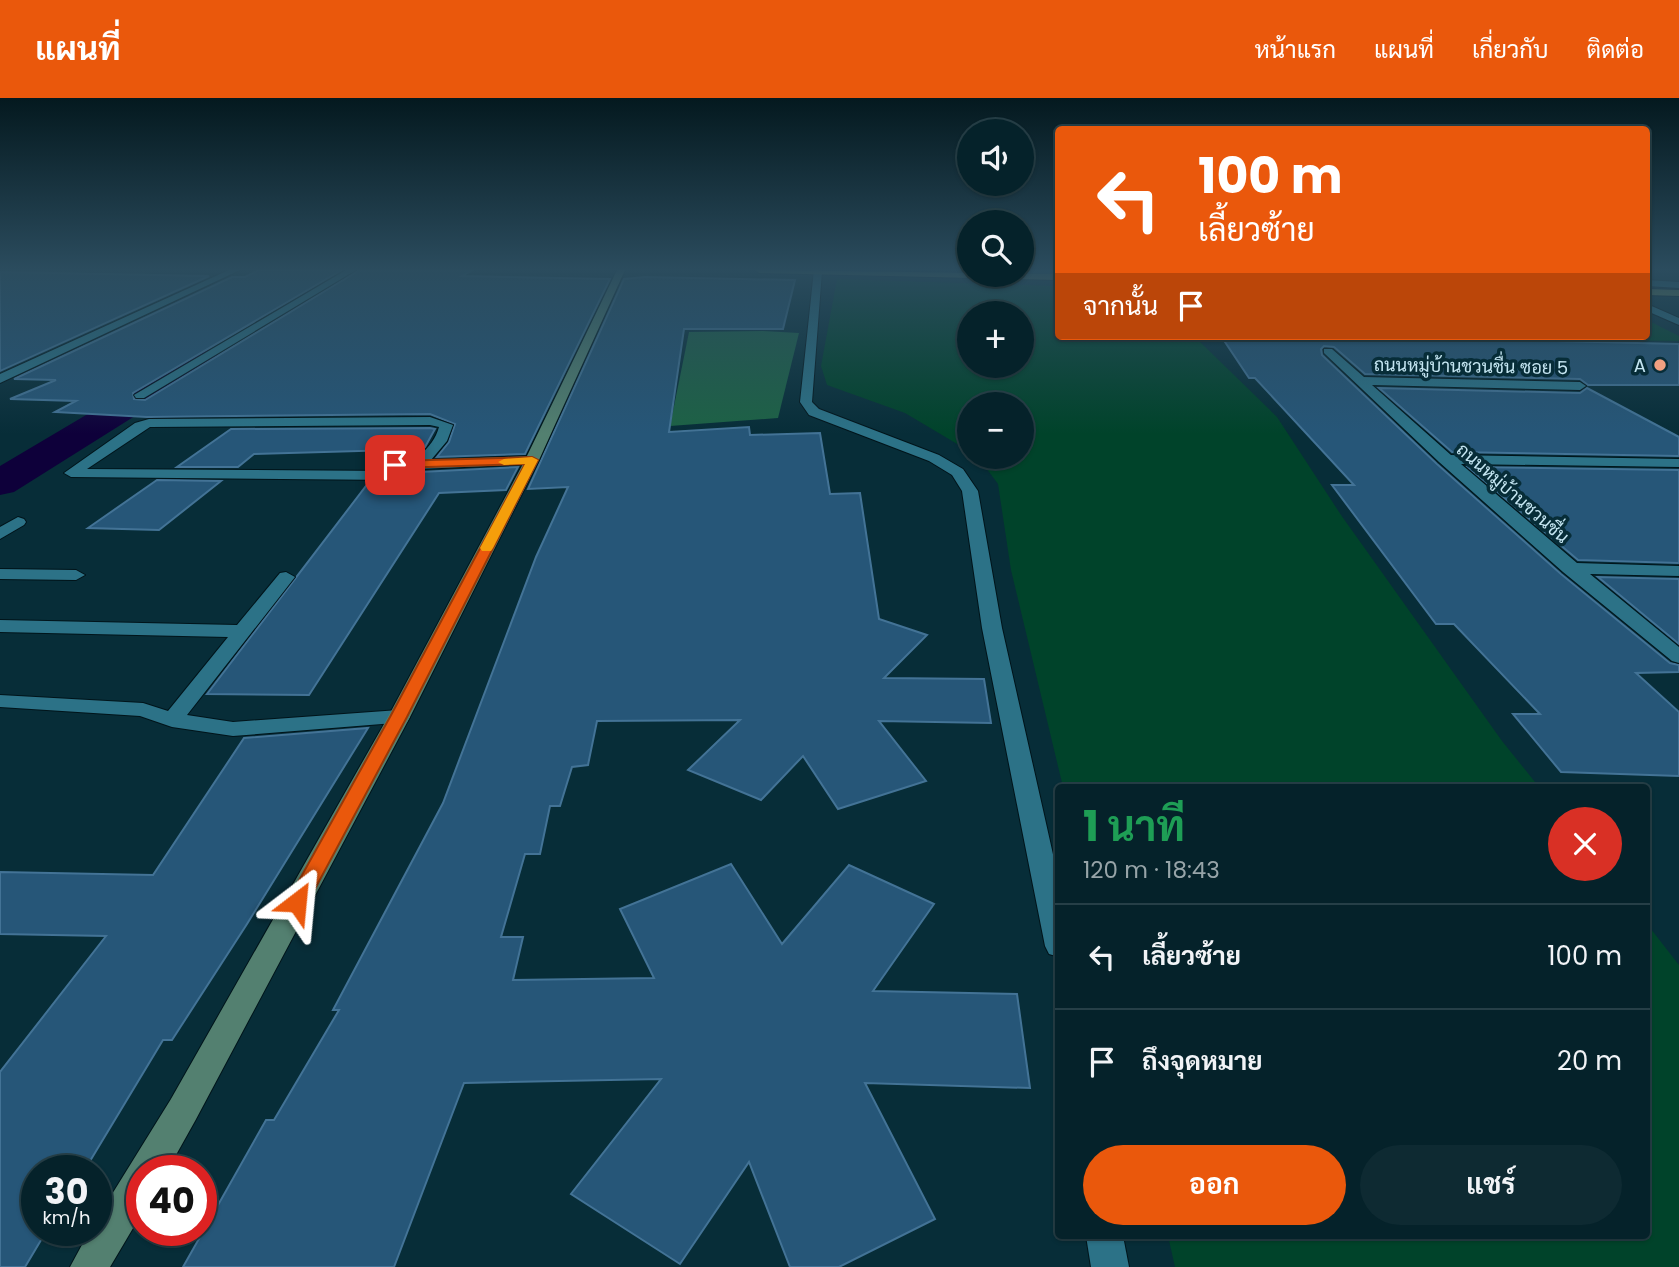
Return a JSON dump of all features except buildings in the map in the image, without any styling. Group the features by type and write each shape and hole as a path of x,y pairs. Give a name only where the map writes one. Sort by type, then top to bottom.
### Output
{"street":[{"path":"0,379 118,325"},
{"path":"140,395 259,325"},
{"path":"156,1155 399,717 532,460 595,325"},
{"path":"813,325 806,402 814,412 934,458 958,472 970,491 992,628 1055,927"},
{"name":"ถนนหมู่บ้านชวนชื่น","path":"1328,351 1444,459 1569,568 1679,657"},
{"name":"ถนนหมู่บ้านชวนชื่น ซอย 5","path":"1360,381 1580,386"},
{"path":"430,421 446,425 444,433 419,465 407,472 387,477 71,474 140,426 154,423 430,421"},
{"path":"1444,459 1679,463"},
{"path":"395,465 532,460"},
{"path":"0,534 18,522"},
{"path":"1569,568 1679,571"},
{"path":"0,574 76,575"},
{"path":"172,720 286,577"},
{"path":"0,626 242,631"},
{"path":"0,701 143,710 172,720 233,730 399,717"},
{"path":"89,1267 126,1206"},
{"path":"1105,1239 1110,1267"}],"green space":[{"path":"829,325 957,325 957,378 1034,378 1034,325 1055,325 1055,340 1198,340 1277,417 1341,515 1502,741 1537,784 1062,784 1011,570 998,484 987,469 1034,469 1034,392 957,392 957,444 905,413 827,385 821,366"},
{"path":"1650,325 1656,325 1679,336 1679,341 1587,340 1650,340"},
{"path":"689,332 799,333 778,418 670,426"},
{"path":"1650,928 1679,965 1679,1267 1175,1267 1169,1239 1650,1239"}],"waterway":[{"path":"0,483 205,358"}],"slow traffic":[{"path":"486,548 532,460 504,462"}],"place":[{"name":"A","path":"1660,365"}],"route":[{"path":"297,902 399,717 532,460 395,465"}]}
